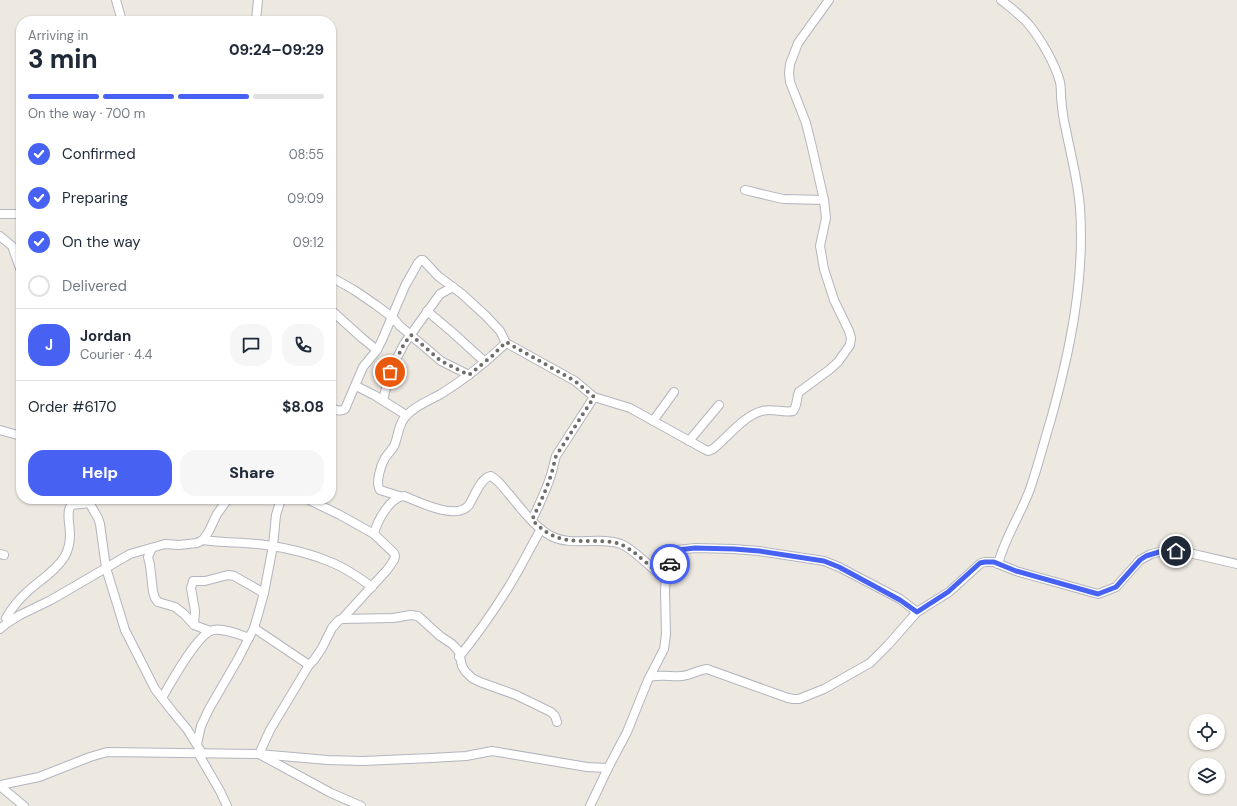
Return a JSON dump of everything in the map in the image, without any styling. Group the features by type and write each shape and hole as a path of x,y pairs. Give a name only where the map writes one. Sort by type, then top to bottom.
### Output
{"street":[{"path":"116,0 121,16"},
{"path":"256,16 258,0"},
{"path":"336,410 342,411 345,409 363,367 377,350 405,286 421,260 425,261 438,276 462,294 494,323 506,342 575,381 594,397 623,405 708,451 713,449 738,426 756,413 769,410 793,411 797,403 798,394 830,370 838,362 850,345 851,338 834,300 821,256 820,246 826,218 824,200 810,136 790,82 789,73 790,64 798,43 829,0"},
{"path":"998,564 1004,544 1030,490 1061,382 1070,345 1080,263 1081,239 1080,207 1074,167 1065,128 1060,83 1041,42 1030,26 1001,0"},
{"path":"745,190 783,199 824,200"},
{"path":"0,214 16,214"},
{"path":"0,236 12,246 16,257"},
{"path":"336,280 366,297 392,317 441,361 469,375"},
{"path":"383,400 390,372 404,344 440,294 452,287"},
{"path":"427,311 485,362"},
{"path":"336,315 377,350"},
{"path":"506,342 469,375 441,394 413,409 406,415 401,423 394,445 386,456 382,465 378,482 380,490 399,496 404,496 435,508 463,511 469,505 483,480 487,476 491,476 499,482 541,529 552,536 563,540 602,541 620,544 629,549 666,580"},
{"path":"356,386 383,400 406,415"},
{"path":"653,421 674,392"},
{"path":"532,520 552,474 556,456 594,397"},
{"path":"689,441 719,405"},
{"path":"0,430 16,435"},
{"path":"374,534 382,514 399,496"},
{"path":"3,618 26,592 56,569 62,562 70,542 69,508 76,504"},
{"path":"90,504 100,524 106,568 125,630 155,689 197,744 200,753 227,806"},
{"path":"204,540 217,514 224,504"},
{"path":"197,744 201,726 209,709 254,628 264,593 273,546 276,515 279,504"},
{"path":"259,754 270,730 309,665 322,648 332,628 388,570 395,556 394,553 374,534 317,504"},
{"path":"459,657 471,643 509,587 541,529"},
{"path":"0,629 7,622 51,600 130,554 165,544 179,545 197,543 204,540 273,546 290,549 333,563 353,573 372,587"},
{"path":"152,548 148,557 155,598 158,602 175,607 194,625 210,631"},
{"path":"590,806 627,732 650,677 664,649 666,634 666,580 672,556 677,550 695,548 734,549 759,551 824,561 839,567 900,600 917,612"},
{"path":"650,677 656,675 684,676 707,669 788,698 799,699 824,689 870,663 917,612 948,592 980,563 989,562 998,564 1016,571 1098,594 1116,587 1140,560 1151,554 1166,550 1185,552 1237,564"},
{"path":"194,625 195,611 191,588 193,582 205,581 228,575 234,576 264,593"},
{"path":"3,618 20,615"},
{"path":"342,619 393,618 411,615 418,616 456,648 459,652 459,657 465,671 472,678 484,684 516,695 551,712 555,716 557,722"},
{"path":"254,628 309,665"},
{"path":"162,698 204,634 210,631 220,630 248,638"},
{"path":"0,785 39,777 107,752 259,754 327,760 362,761 466,756 492,751 587,767 608,768"},
{"path":"259,754 331,793 361,806"},
{"path":"0,785 24,806"}],"way so far":[{"path":"390,372 404,344 411,335 441,361 469,375 506,342 575,381 594,397 556,456 552,474 532,520 541,529 552,536 563,540 602,541 620,544 629,549 666,580 670,564"}],"route":[{"path":"670,564 672,556 677,550 686,548 759,551 824,561 839,567 885,591 917,612 948,592 980,563 994,562 1016,571 1098,594 1116,587 1140,560 1146,556 1166,550 1176,551"}]}
